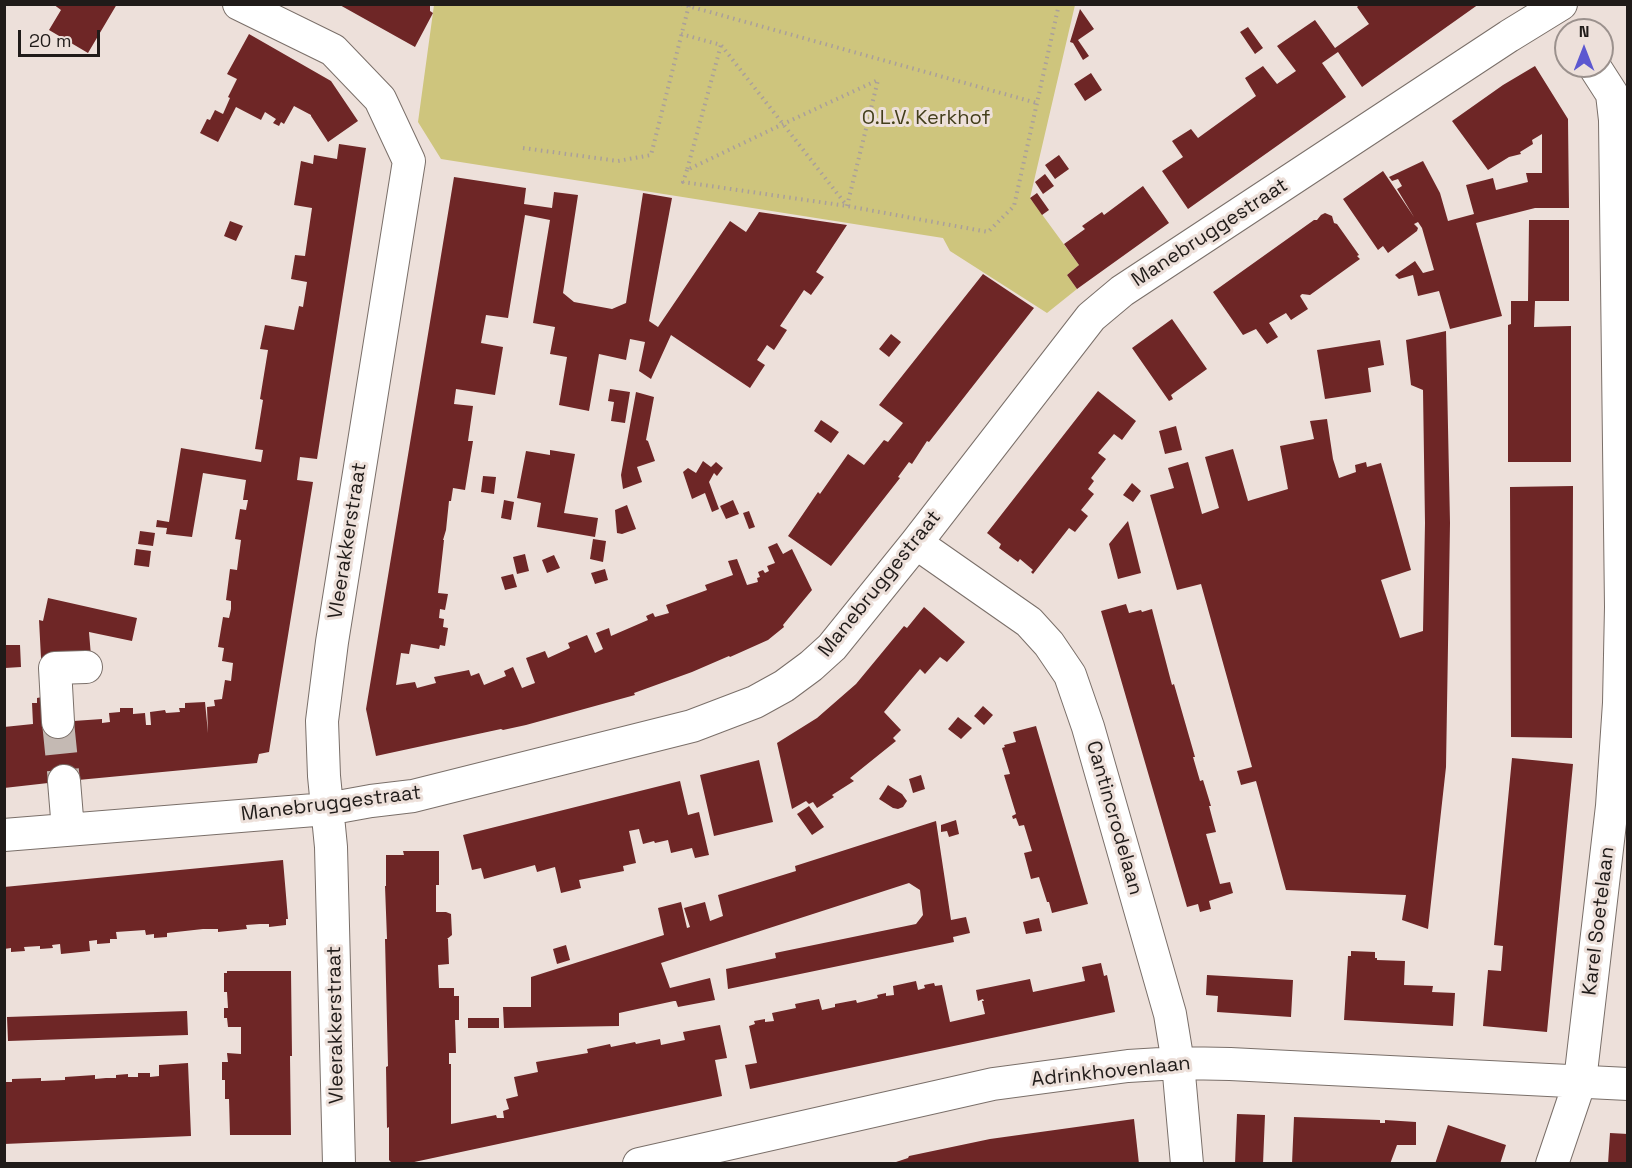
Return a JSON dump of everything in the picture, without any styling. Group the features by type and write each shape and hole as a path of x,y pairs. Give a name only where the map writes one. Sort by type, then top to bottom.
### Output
{"street":[{"name":"Vleerakkerstraat","path":"239,4 333,50 380,99 409,161 332,642 322,721 331,847 339,1164"},
{"name":"Manebruggestraat","path":"4,835 327,809 413,796 692,726 755,702 784,686 832,647 916,543 1091,317 1122,291 1509,36 1564,14"},
{"name":"Karel Soetelaan","path":"1552,1164 1580,1081 1612,806 1619,704 1621,607 1615,120 1612,94 1602,78"},
{"name":"Cantincrodelaan","path":"916,543 1029,622 1049,644 1070,675 1088,727 1170,1014 1178,1063 1187,1164"},
{"path":"58,722 56,668 86,667"},
{"path":"64,781 68,830"},
{"name":"Adrinkhovenlaan","path":"639,1164 993,1084 1128,1066 1178,1063 1242,1064 1628,1084"}],"path":[{"path":"681,4 1036,103"},
{"path":"721,45 683,182 847,206 988,232 1014,206 1059,4"},
{"path":"523,148 618,161 651,155 689,5"},
{"path":"681,34 721,45 847,206"},
{"path":"687,170 878,80 847,206"}],"green space":[{"name":"O.L.V. Kerkhof","path":"434,5 1075,5 1030,198 1079,265 1067,275 1077,289 1047,313 950,251 943,238 441,159 418,122"}],"building":[{"path":"53,4 117,4 88,53 49,30 61,10"},
{"path":"338,4 430,4 430,11 433,13 415,47"},
{"path":"1360,4 1479,4 1362,87 1338,52 1322,63 1346,97 1188,209 1162,171 1183,157 1172,141 1191,129 1198,138 1256,96 1245,78 1263,66 1277,84 1296,71 1277,46 1315,20 1335,48 1369,24 1357,7"},
{"path":"1080,9 1094,29 1078,40 1089,56 1083,60 1073,43 1070,42"},
{"path":"1248,27 1263,48 1255,54 1240,32"},
{"path":"249,34 331,81 358,121 328,142 311,115 294,106 284,124 281,122 279,126 273,123 276,119 265,112 261,120 236,107 218,142 200,133 215,110 223,114 237,79 227,74"},
{"path":"1535,66 1568,119 1569,208 1535,208 1476,223 1502,316 1450,329 1439,291 1418,296 1413,275 1399,279 1395,275 1415,261 1423,273 1434,270 1422,228 1418,222 1414,224 1418,228 1417,231 1388,253 1383,246 1378,250 1343,199 1383,171 1414,217 1397,189 1402,186 1398,179 1392,181 1389,177 1423,161 1440,193 1448,221 1474,214 1466,185 1493,178 1496,190 1528,182 1526,173 1542,173 1542,134 1532,140 1533,144 1520,152 1521,154 1509,157 1488,170 1452,121 1503,85"},
{"path":"1091,73 1102,90 1085,101 1074,84"},
{"path":"339,144 366,148 317,459 300,457 297,480 313,482 269,752 259,754 257,763 4,788 4,727 33,724 32,703 37,703 37,698 42,697 45,723 102,719 102,723 110,722 109,713 120,712 120,708 133,708 133,714 145,713 146,725 151,725 150,712 165,710 166,713 180,712 179,708 185,708 185,703 205,702 208,733 207,707 215,706 214,700 222,699 225,680 231,681 233,663 222,661 224,648 218,647 223,617 229,618 231,609 231,601 226,600 230,569 237,570 241,540 235,539 240,509 246,510 248,500 243,500 246,480 203,473 192,537 166,534 167,528 156,527 157,520 169,522 181,448 261,462 263,450 255,449 268,350 260,349 265,325 294,330 299,306 303,307 307,282 291,279 295,255 305,256 312,208 294,205 301,161 313,164 314,155 337,159"},
{"path":"1059,155 1069,169 1055,179 1045,165"},
{"path":"1045,174 1054,186 1043,194 1035,182"},
{"path":"454,177 526,188 524,204 552,208 554,192 578,195 563,293 574,302 612,309 626,303 643,193 672,198 649,321 658,327 730,221 746,232 759,212 847,225 816,272 824,277 811,295 804,290 780,326 787,330 774,350 767,345 757,360 765,365 750,388 671,335 651,379 639,371 645,342 630,339 626,360 599,354 589,411 559,405 567,357 550,354 555,327 533,323 550,220 525,215 508,318 486,315 481,343 503,347 495,395 456,389 454,404 473,406 468,441 473,441 465,490 453,488 443,540 438,593 448,594 445,610 440,609 439,618 444,619 443,627 448,628 445,646 440,645 439,649 411,644 409,654 401,653 396,685 415,682 417,688 436,683 434,677 469,670 471,676 479,673 484,685 506,676 504,671 513,667 522,688 535,683 526,658 545,651 548,658 570,648 568,643 587,635 595,653 603,649 596,633 609,628 611,636 648,620 646,616 653,613 655,617 669,613 666,605 707,590 705,585 733,575 728,561 737,559 747,585 758,582 757,578 760,577 758,572 769,571 767,566 775,563 768,547 777,543 783,554 792,549 812,590 783,625 784,627 768,640 730,657 634,693 635,695 526,725 376,756 366,709"},
{"path":"1143,186 1169,223 1077,289 1067,275 1079,265 1064,244 1085,229 1082,226 1102,212 1104,215"},
{"path":"1037,193 1049,210 1042,215 1030,198"},
{"path":"1325,213 1332,216 1334,223 1337,224 1360,259 1310,295 1302,294 1300,296 1308,309 1291,320 1286,313 1269,323 1278,337 1267,344 1256,329 1243,335 1213,292"},
{"path":"1529,220 1569,220 1569,301 1535,301 1534,327 1571,326 1571,462 1508,462 1508,325 1511,324 1511,301 1528,301"},
{"path":"230,221 243,226 236,241 224,236"},
{"path":"983,274 1034,308 929,442 927,441 912,464 909,462 898,477 900,478 831,566 788,536 848,454 864,465 884,440 888,442 903,423 879,405"},
{"path":"1172,319 1207,369 1171,395 1173,399 1169,401 1132,348"},
{"path":"1446,331 1450,523 1446,767 1428,929 1402,920 1406,895 1286,890 1256,781 1241,785 1237,771 1252,767 1201,584 1177,590 1150,495 1174,488 1168,468 1188,462 1202,514 1219,508 1205,457 1233,449 1248,501 1288,489 1280,446 1314,439 1310,421 1327,419 1333,459 1339,478 1356,472 1355,465 1366,462 1367,467 1381,463 1411,570 1381,580 1400,638 1423,631 1425,523 1423,390 1411,385 1406,340"},
{"path":"891,334 901,342 889,357 879,349"},
{"path":"1380,340 1384,365 1368,368 1371,392 1325,399 1317,350"},
{"path":"610,389 630,392 625,423 611,421 614,402 608,401"},
{"path":"1098,391 1136,421 1122,440 1114,434 1098,453 1106,459 1091,478 1094,481 1088,489 1094,494 1081,510 1088,516 1075,532 1069,528 1033,574 1031,572 1033,570 1020,559 1018,562 999,548 1001,544 987,533"},
{"path":"636,392 654,397 646,440 655,461 637,467 642,482 623,489 621,475"},
{"path":"821,420 839,432 831,443 814,431"},
{"path":"1176,426 1182,450 1165,454 1159,431"},
{"path":"550,450 575,454 564,513 598,518 595,537 537,527 541,503 517,498 526,451 550,455"},
{"path":"703,461 711,467 716,462 723,468 717,476 714,473 709,482 719,509 712,512 705,493 692,499 683,472 688,468 696,473"},
{"path":"483,476 496,477 494,494 481,492"},
{"path":"1132,483 1141,491 1133,502 1123,495"},
{"path":"1573,486 1572,738 1511,737 1510,487"},
{"path":"504,500 514,502 511,520 501,518"},
{"path":"733,500 739,514 726,519 720,506"},
{"path":"627,505 636,529 622,534 617,533 615,510"},
{"path":"749,511 755,527 749,529 743,513"},
{"path":"1128,521 1141,573 1118,579 1109,544"},
{"path":"140,531 155,533 153,546 138,544"},
{"path":"593,539 606,541 603,562 590,559"},
{"path":"136,549 151,551 149,567 134,565"},
{"path":"525,554 529,571 517,574 513,557"},
{"path":"554,555 560,568 547,573 542,560"},
{"path":"605,569 608,580 595,584 591,573"},
{"path":"513,574 517,587 505,590 501,577"},
{"path":"48,598 137,618 132,641 89,632 91,656 41,658 39,620 43,621"},
{"path":"1126,604 1129,613 1152,609 1200,781 1203,780 1211,806 1209,806 1216,832 1206,834 1220,884 1230,882 1233,893 1209,901 1211,909 1200,912 1198,904 1187,907 1101,611"},
{"path":"924,607 965,642 947,662 940,657 925,674 920,669 884,712 901,730 893,738 896,741 850,778 854,781 832,795 834,797 817,808 813,802 809,804 806,801 792,809 777,743 817,718 856,684 904,626 907,628"},
{"path":"5,645 20,645 21,667 5,668"},
{"path":"983,706 993,715 984,725 974,716"},
{"path":"958,717 972,728 961,739 948,729"},
{"path":"1036,726 1088,904 1052,913 1039,877 1031,879 1024,853 1032,851 1024,825 1019,826 1016,818 1013,819 1012,816 1016,814 1004,775 1010,774 1002,748 1005,747 1004,745 1016,742 1013,732"},
{"path":"1512,758 1573,764 1547,1032 1483,1026 1488,970 1501,971 1503,946 1494,945"},
{"path":"759,760 773,822 714,836 700,775"},
{"path":"921,775 925,789 913,793 909,779"},
{"path":"680,781 688,815 699,812 709,855 695,858 692,848 671,853 668,840 643,844 639,829 629,831 636,863 623,866 624,871 579,880 581,888 561,893 555,867 537,872 535,865 484,879 481,868 472,870 463,835"},
{"path":"888,785 902,794 907,801 903,807 893,808 879,799"},
{"path":"809,806 824,827 812,835 797,814"},
{"path":"956,820 959,834 949,837 947,831 941,832 941,825"},
{"path":"936,821 951,920 966,917 970,933 953,937 954,942 728,989 726,969 776,958 775,953 916,924 923,915 920,890 909,883 661,963 670,988 710,978 715,1000 678,1007 674,1001 619,1013 619,1026 504,1028 503,1007 531,1007 531,977 664,935 658,908 681,902 687,928 690,927 684,908 705,902 710,921 723,916 718,895 796,871 795,866"},
{"path":"403,851 439,851 436,912 451,914 452,935 447,939 449,964 438,965 439,988 454,988 454,996 459,996 459,1020 455,1020 456,1053 449,1053 451,1124 496,1115 497,1118 504,1118 503,1111 509,1109 506,1099 518,1096 514,1077 538,1072 536,1062 588,1053 587,1049 610,1044 611,1047 660,1039 661,1045 685,1040 683,1032 720,1025 727,1058 715,1060 722,1096 405,1164 393,1164 389,1160 389,1127 387,1128 385,886 386,855 404,855"},
{"path":"283,860 288,919 286,919 286,925 269,927 269,924 246,925 247,929 218,932 218,929 203,929 167,933 167,937 154,938 154,934 146,935 145,930 116,932 117,939 110,939 110,943 97,944 97,940 89,941 90,951 61,954 60,944 52,945 53,948 24,947 25,951 11,952 11,948 4,949 4,887"},
{"path":"1039,918 1042,931 1026,934 1023,922"},
{"path":"566,945 570,960 557,964 553,949"},
{"path":"1351,951 1375,952 1377,960 1405,961 1404,985 1433,986 1432,992 1455,993 1453,1026 1344,1020 1348,956 1351,956"},
{"path":"1101,963 1104,976 1107,975 1115,1012 750,1089 745,1065 757,1063 749,1026 755,1024 754,1021 765,1019 765,1022 774,1021 772,1013 796,1008 795,1004 819,999 822,1010 835,1007 835,1004 856,1000 857,1003 878,998 877,995 886,993 886,996 894,995 893,986 916,981 918,990 925,988 924,985 934,983 935,986 942,985 950,1022 985,1014 982,1001 984,1001 983,999 978,1001 976,990 1030,979 1033,992 1085,981 1082,967"},
{"path":"227,971 291,971 291,1135 230,1135 229,1099 225,1099 222,1062 228,1062 227,1053 241,1054 241,1027 228,1027 227,1018 224,1018 224,1008 228,1008 227,992 224,992 224,973"},
{"path":"1207,975 1293,980 1291,1017 1217,1012 1218,996 1206,995"},
{"path":"187,1011 188,1035 8,1041 7,1017"},
{"path":"468,1018 499,1018 499,1028 468,1028"},
{"path":"188,1063 191,1136 4,1144 4,1082 12,1082 12,1079 41,1078 41,1081 65,1080 65,1077 95,1075 95,1079 116,1078 116,1075 128,1074 128,1077 138,1077 138,1073 150,1073 150,1077 159,1076 159,1065"},
{"path":"1237,1114 1265,1115 1263,1164 1235,1164"},
{"path":"1294,1117 1380,1120 1380,1123 1385,1123 1385,1120 1416,1122 1416,1145 1397,1145 1390,1164 1292,1164"},
{"path":"1134,1119 1139,1164 890,1164 909,1156 990,1139"},
{"path":"1448,1125 1506,1145 1500,1164 1435,1164"},
{"path":"1610,1133 1628,1134 1628,1164 1608,1164"}],"tunnel":[{"path":"58,722 64,781"}]}
